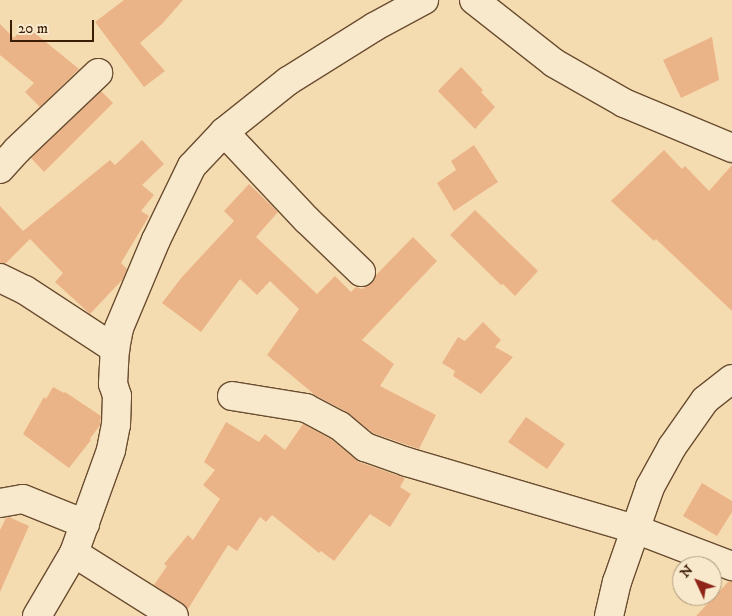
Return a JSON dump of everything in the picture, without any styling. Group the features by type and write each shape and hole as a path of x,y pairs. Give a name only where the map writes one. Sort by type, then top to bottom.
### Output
{"street":[{"path":"37,616 74,553 111,450 116,425 117,396 113,384 115,349 119,328 156,240 192,166 224,132 288,81 374,27 424,0"},
{"path":"474,0 554,63 624,103 732,148"},
{"path":"0,169 17,150 98,74"},
{"path":"224,132 307,220 361,272"},
{"path":"0,278 26,290 115,349"},
{"path":"609,616 617,582 650,487 672,447 705,400 732,379"},
{"path":"232,396 306,408 340,426 365,447 407,462 635,529 732,566"},
{"path":"0,503 23,499 85,524"},
{"path":"74,553 174,616"}],"building":[{"path":"124,0 183,0 162,24 140,43 165,71 144,87 95,22"},
{"path":"0,24 14,38 25,25 79,69 40,107 25,92 34,83 0,55"},
{"path":"712,37 719,80 681,98 663,60"},
{"path":"461,67 483,90 481,92 495,107 475,129 438,91"},
{"path":"101,91 113,103 44,172 31,158"},
{"path":"142,140 164,164 142,185 154,195 141,211 149,216 121,263 127,269 123,279 90,314 55,282 63,273 30,239 5,264 0,263 0,206 23,231 110,160 115,165"},
{"path":"474,145 498,182 454,211 437,183 456,170 451,161"},
{"path":"664,150 682,169 685,166 709,191 732,165 732,311 656,239 654,241 611,201"},
{"path":"249,184 278,212 256,237 317,294 335,276 351,292 356,287 362,289 373,282 376,275 413,237 437,261 362,340 394,364 380,386 436,415 419,449 373,433 347,412 315,395 267,355 299,309 270,281 257,295 240,279 201,332 162,303 182,277 234,221 224,211"},
{"path":"475,210 538,271 515,296 503,284 501,285 450,235"},
{"path":"483,322 501,340 495,347 513,357 481,394 453,376 455,371 442,363 458,337 465,341"},
{"path":"53,387 65,392 101,416 100,425 91,440 69,468 23,434 44,397 46,399"},
{"path":"526,417 565,444 547,469 508,442"},
{"path":"226,422 259,442 265,434 285,450 303,424 331,439 359,462 405,478 400,487 411,494 390,527 370,514 334,561 321,551 319,553 272,515 266,522 260,517 237,551 228,545 188,609 154,585 167,566 164,564 188,535 193,540 220,499 203,485 215,470 204,462"},
{"path":"702,483 732,501 732,512 717,536 683,516"},
{"path":"9,517 29,526 0,592 0,530 6,518"},
{"path":"729,581 732,581 732,616 696,616 705,606 722,606 722,588"}]}
